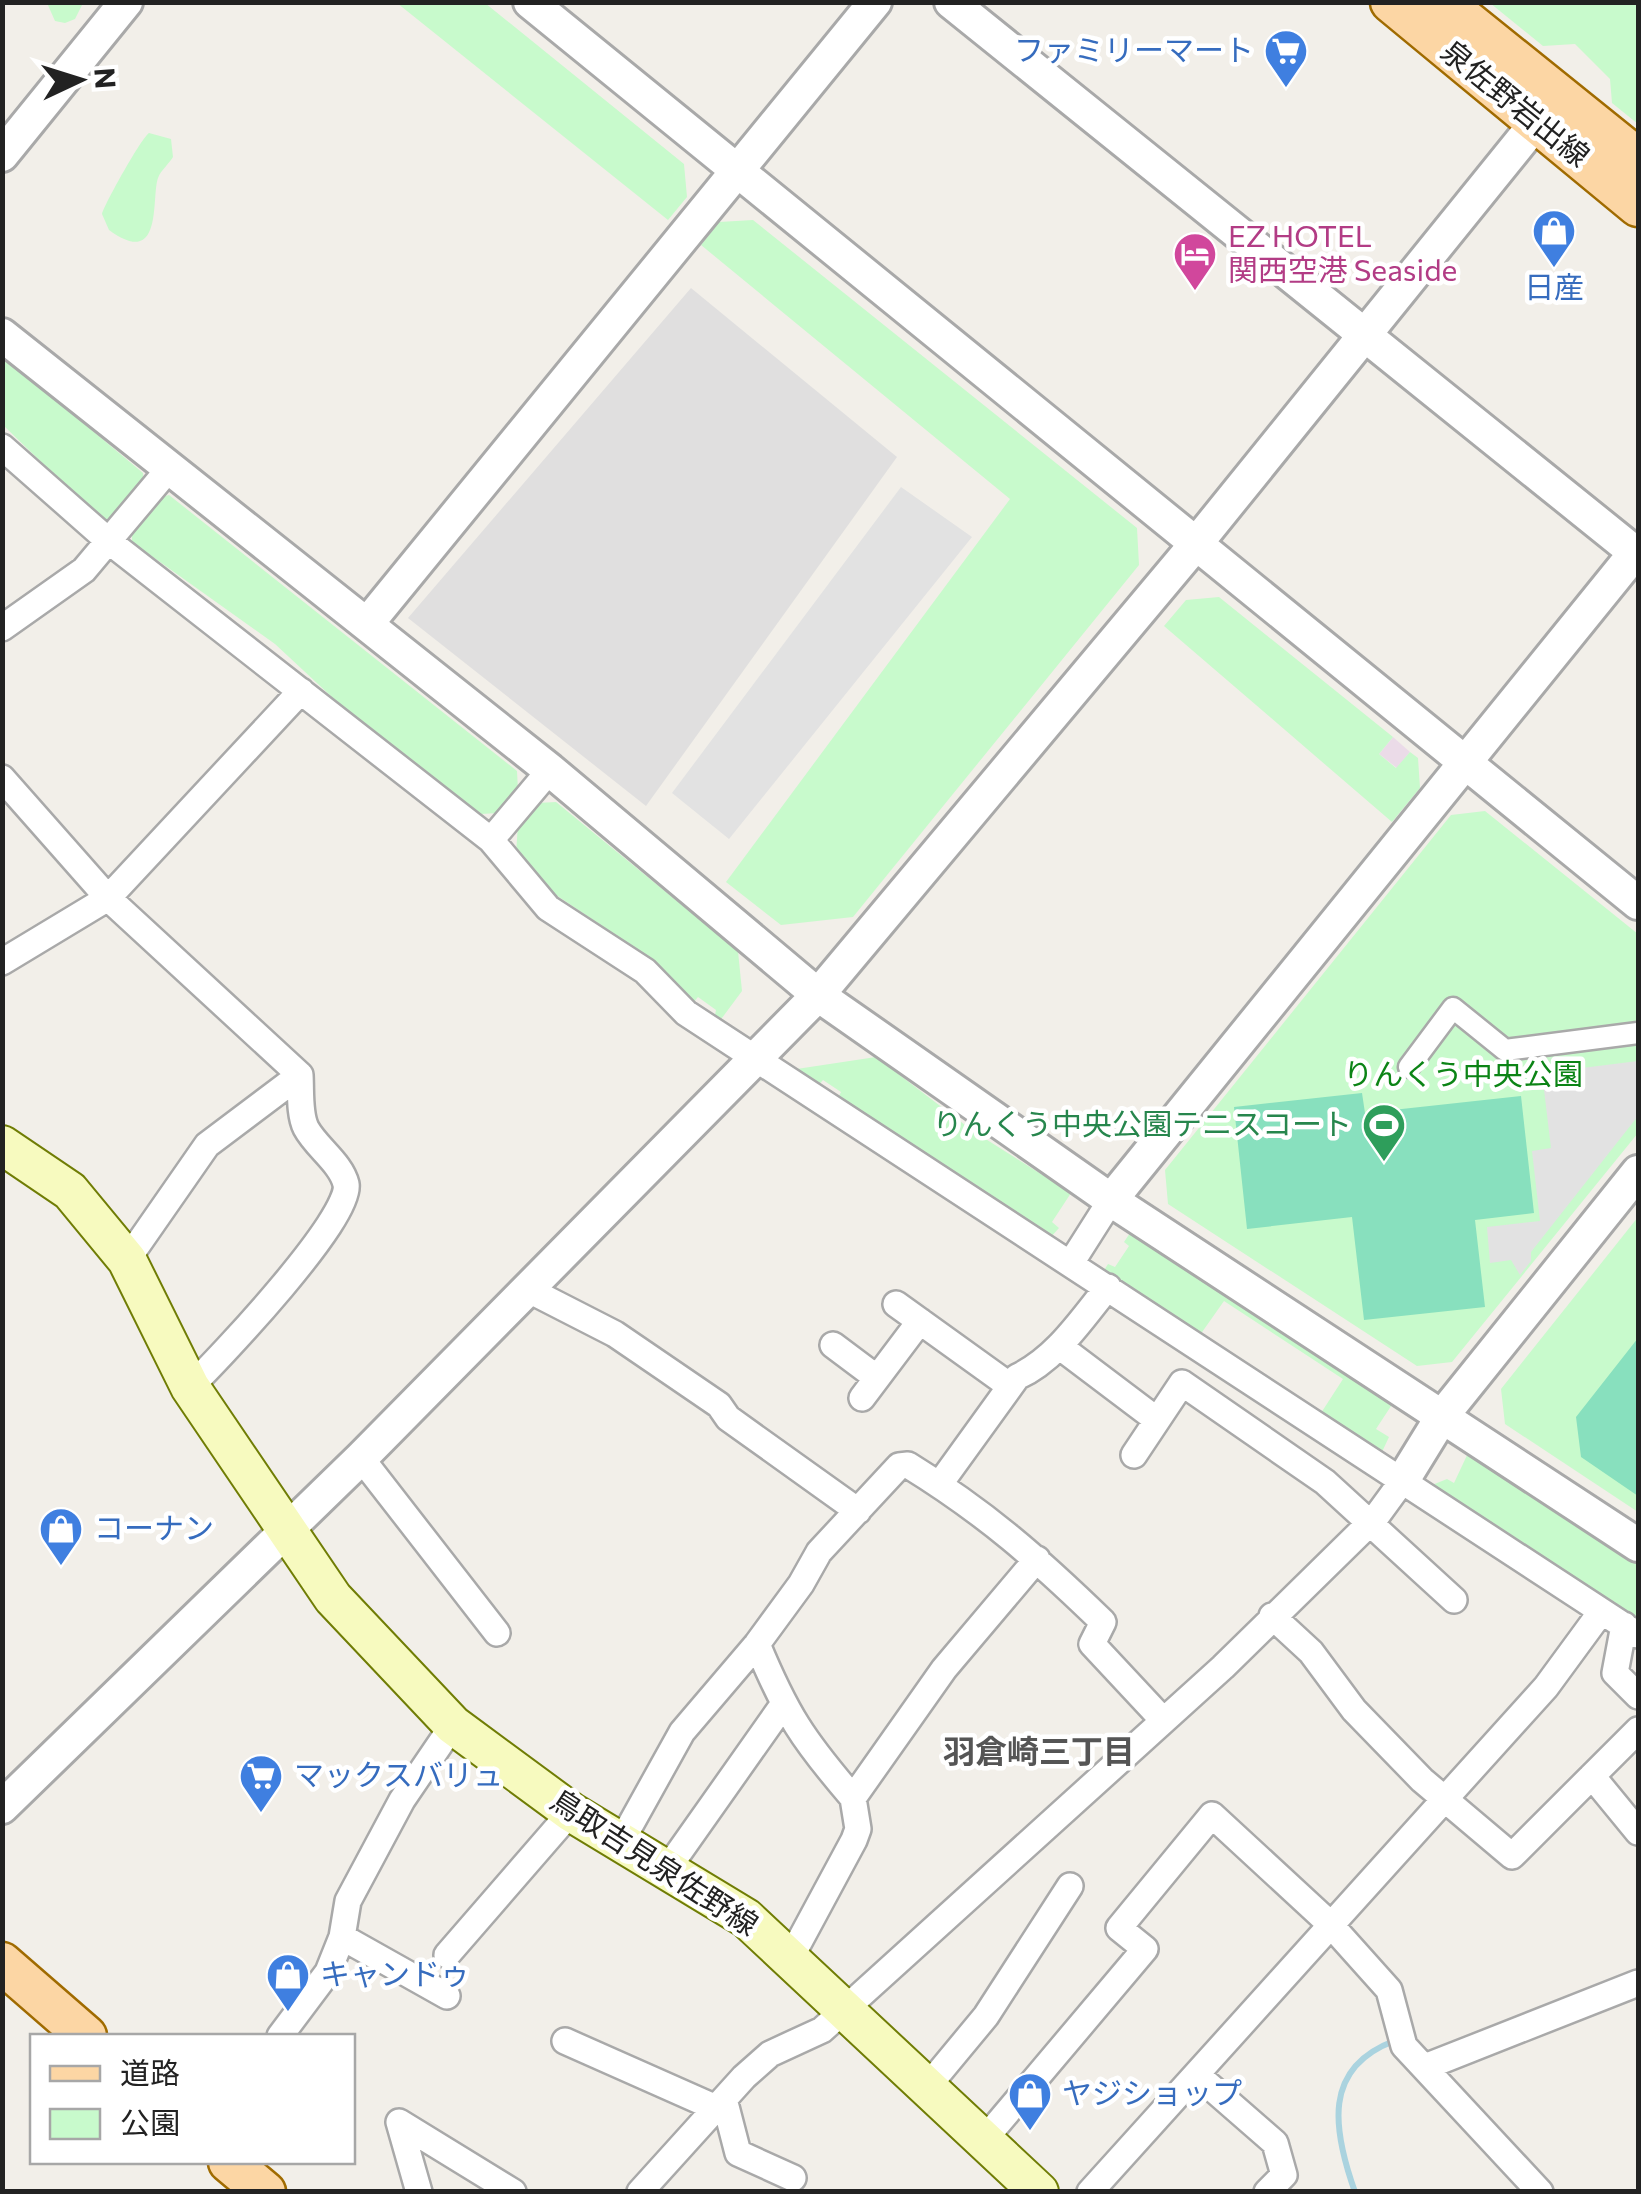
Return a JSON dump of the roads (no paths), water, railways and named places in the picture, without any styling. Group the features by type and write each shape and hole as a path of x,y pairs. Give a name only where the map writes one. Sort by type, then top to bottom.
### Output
{"main road":[{"name":"泉佐野岩出線","path":"1391,2 1548,108 1638,159"},
{"name":"泉佐野岩出線","path":"1443,2 1638,206"},
{"name":"鳥取吉見泉佐野線","path":"2,1145 70,1191 127,1260 190,1387 332,1598 454,1724 571,1812 746,1918 1039,2192"},
{"path":"2,1963 84,2034"},
{"path":"232,2164 266,2192"}],"street":[{"path":"2,155 126,2"},
{"path":"530,2 1638,903"},
{"path":"367,624 876,2"},
{"path":"951,2 1638,552 1112,1200 1071,1263"},
{"path":"2,1807 530,1290 818,995 1195,545 1363,332 1548,108"},
{"path":"2,335 550,770 818,995 1112,1200 1638,1545"},
{"path":"2,446 110,543 492,840 548,908 645,971 686,1013 1621,1624"},
{"path":"2,628 84,570 168,470"},
{"path":"2,962 108,898 301,690"},
{"path":"492,840 550,770"},
{"path":"2,778 108,898 300,1075 304,1126 346,1180 347,1197 244,1335 190,1387"},
{"path":"1409,1066 1453,1008 1505,1050 1638,1032"},
{"path":"127,1260 207,1145 300,1075"},
{"path":"640,2192 770,2054 822,2030 844,2006 1223,1668 1372,1522 1443,1416 1638,1172"},
{"path":"939,1484 1010,1386 1060,1346 1108,1287"},
{"path":"530,1290 630,1344 719,1404 728,1418 858,1511"},
{"path":"896,1304 1010,1386"},
{"path":"833,1345 870,1388 920,1321"},
{"path":"1060,1346 1158,1420"},
{"path":"1134,1455 1182,1383 1325,1482 1454,1600"},
{"path":"360,1458 497,1634"},
{"path":"622,1840 682,1732 757,1644 819,1552 899,1466 908,1465 968,1501 1037,1558 1103,1622 1092,1644 1162,1719"},
{"path":"852,1798 944,1668 1037,1558"},
{"path":"1272,1616 1311,1652 1354,1710 1422,1780 1512,1856 1638,1730"},
{"path":"1621,1624 1615,1672 1638,1696"},
{"path":"1090,2192 1546,1686 1621,1624"},
{"path":"757,1644 783,1706 806,1746 852,1798 858,1829 791,1958"},
{"path":"668,1868 783,1706"},
{"path":"282,2034 328,1972 342,1937 348,1901 402,1800 454,1724"},
{"path":"1592,1776 1638,1832"},
{"path":"447,1955 571,1812"},
{"path":"983,2141 1144,1949 1119,1928 1212,1814 1330,1922 1389,1990 1404,2046 1540,2192"},
{"path":"928,2086 986,2016 1070,1886"},
{"path":"342,1937 446,1996"},
{"path":"1425,2067 1638,1983"},
{"path":"565,2042 719,2104 738,2153 794,2175"},
{"path":"1197,2076 1274,2143 1280,2186"},
{"path":"419,2192 399,2122 513,2192"}],"waterway":[{"path":"1355,2192 1342,2146 1339,2103 1354,2067 1394,2041"}],"place":[{"name":"ファミリーマート","path":"1286,89"},
{"name":"日産","path":"1554,269"},
{"name":"EZ HOTEL 関西空港 Seaside","path":"1195,292"},
{"name":"りんくう中央公園テニスコート","path":"1384,1163"},
{"name":"コーナン","path":"61,1567"},
{"name":"マックスバリュ","path":"261,1814"},
{"name":"キャンドゥ","path":"288,2013"},
{"name":"ヤジショップ","path":"1030,2132"}],"district":[{"name":"羽倉崎三丁目","path":"1039,1752"}],"park label":[{"name":"りんくう中央公園","path":"1463,1075"}]}
